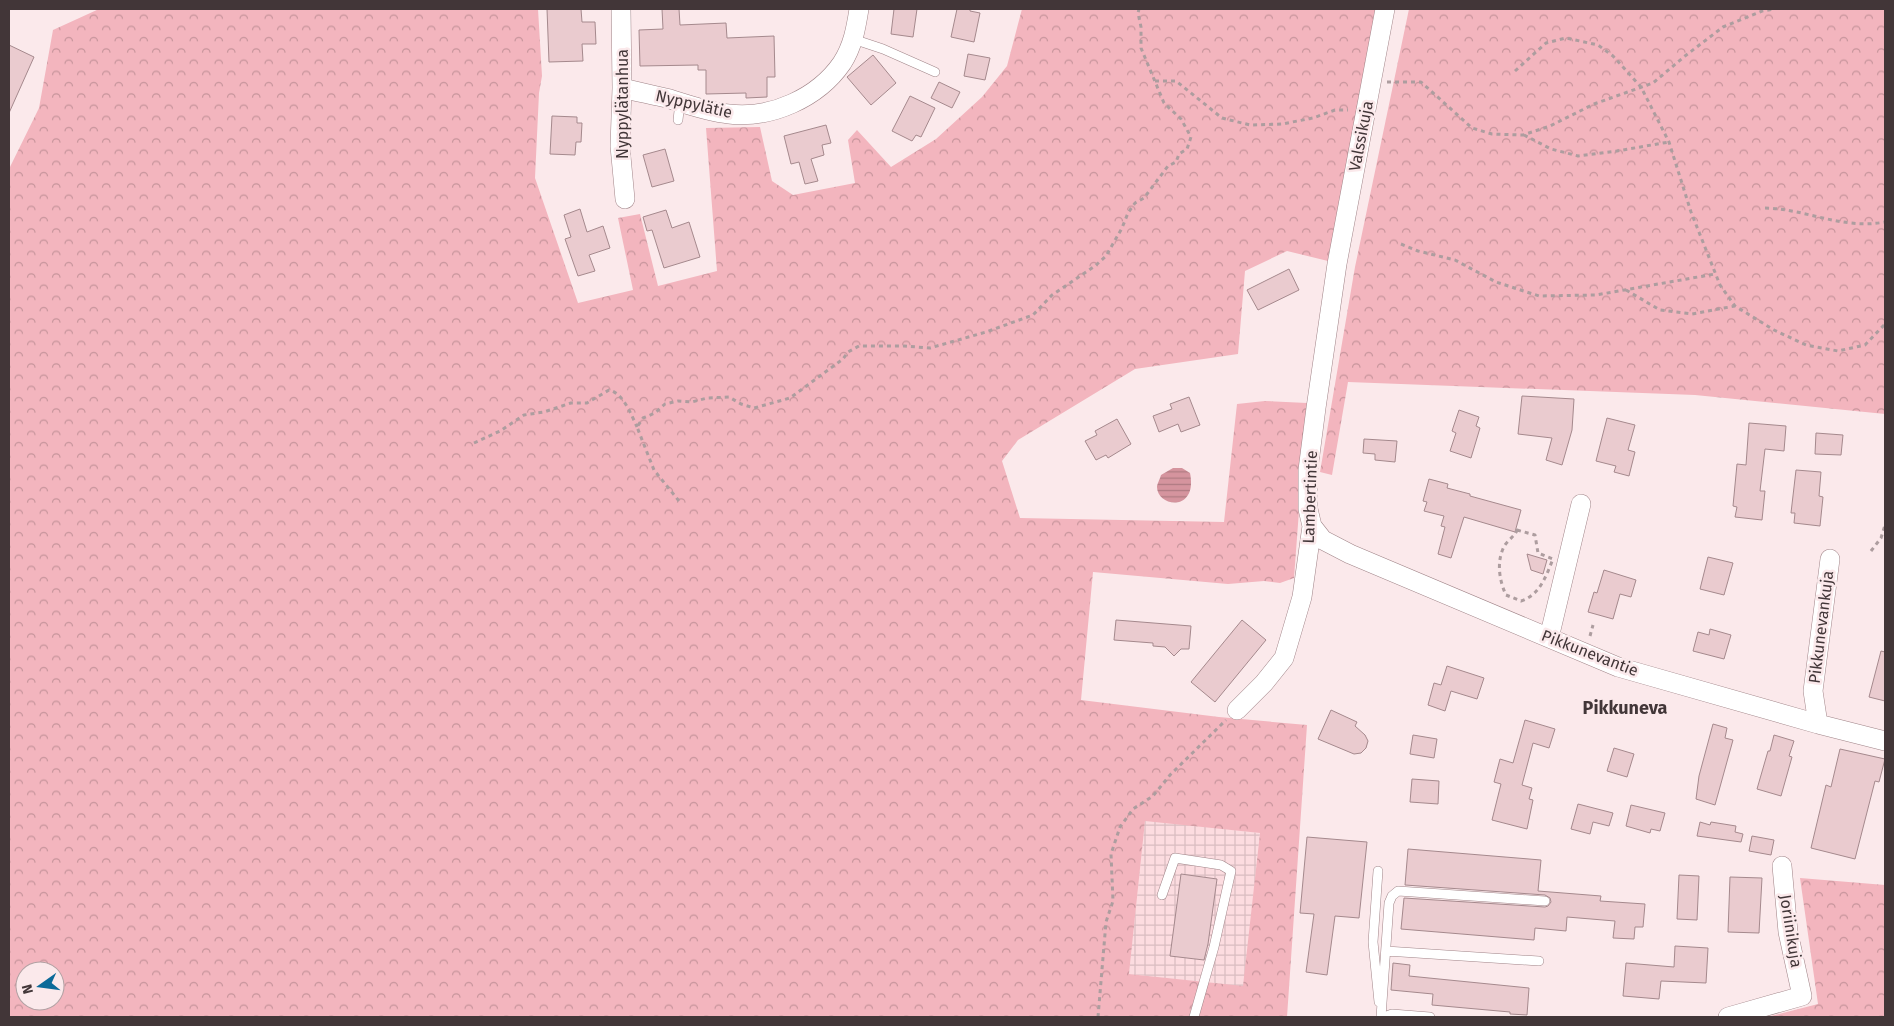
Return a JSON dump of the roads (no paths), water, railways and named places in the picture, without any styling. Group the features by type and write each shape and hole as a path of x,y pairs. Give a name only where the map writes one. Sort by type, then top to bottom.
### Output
{"street":[{"name":"Nyppylätanhua","path":"621,9 622,88 620,146 625,198"},
{"name":"Nyppylätie","path":"622,88 679,111 763,114 779,109 804,97 826,80 842,62 856,30 859,9"},
{"name":"Valssikuja","path":"1337,264 1385,9"},
{"name":"Lambertintie","path":"1237,710 1264,683 1284,658 1302,597 1312,526 1308,509 1308,470 1337,264"},
{"path":"1548,638 1581,504"},
{"name":"Pikkunevantie","path":"1312,526 1323,540 1350,554 1618,667 1818,724 1885,741"},
{"name":"Pikkunevankuja","path":"1818,724 1813,691 1830,559"},
{"name":"Joriinikuja","path":"1728,1017 1802,996 1788,932 1782,866"}],"lane":[{"path":"853,39 883,49 935,72"},
{"path":"1162,895 1175,858 1221,865 1231,871 1214,948 1194,1017"},
{"path":"1378,870 1373,942 1382,1017"},
{"path":"1382,1017 1389,903 1392,896 1398,891 1545,901"},
{"path":"1386,951 1538,962"},
{"path":"1382,1017 1392,1014 1430,1017"}],"district":[{"name":"Pikkuneva","path":"1625,708"}]}
